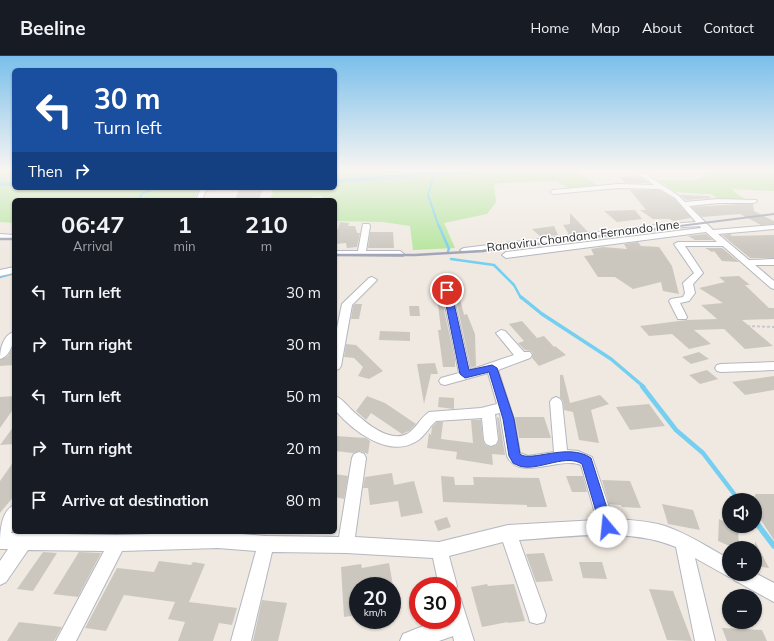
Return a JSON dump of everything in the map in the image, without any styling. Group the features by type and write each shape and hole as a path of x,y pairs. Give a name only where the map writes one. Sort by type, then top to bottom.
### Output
{"street":[{"path":"677,198 706,228 774,286"},
{"path":"684,204 718,201 754,201"},
{"path":"362,254 366,226"},
{"name":"Ranaviru Chandana Fernando lane","path":"464,250 657,227 706,228"},
{"path":"506,255 706,228 774,227"},
{"path":"0,236 12,237"},
{"path":"682,317 674,301 686,299 690,293 688,283 699,273 678,244 725,244"},
{"path":"337,253 400,254"},
{"path":"748,263 774,262"},
{"path":"0,273 12,270"},
{"path":"337,356 347,304 372,280"},
{"path":"447,290 465,374"},
{"path":"445,381 465,374 492,368 523,355 501,333"},
{"path":"0,355 12,338"},
{"path":"721,368 774,366"},
{"path":"492,368 508,419 514,456 517,460 526,462 561,456 581,457 586,461 607,527"},
{"path":"556,402 561,456"},
{"path":"337,404 358,424 394,443 412,438 429,419 434,416 488,411 504,407"},
{"path":"488,411 491,440"},
{"path":"346,545 359,458"},
{"path":"0,534 12,517"},
{"path":"0,541 117,544 219,536 266,544 346,545 439,550 508,534 607,527 632,528 664,534 683,542 722,564"},
{"path":"508,534 537,615"},
{"path":"0,576 23,542"},
{"path":"683,542 705,641"},
{"path":"66,641 117,544"},
{"path":"241,641 266,544"},
{"path":"439,550 446,577"},
{"path":"752,581 774,594"},
{"path":"410,641 461,633"}],"path":[{"path":"747,326 774,327"}],"green space":[{"path":"0,198 12,198 12,223 0,222"},
{"path":"337,198 496,198 496,202 487,214 444,223 455,248 413,250 410,226 383,222 337,221"},
{"path":"717,198 743,198 748,202 723,202"}],"building":[{"path":"637,198 673,198 691,218 673,221 670,219 653,219 640,210 646,210"},
{"path":"684,198 707,198 686,200"},
{"path":"753,204 754,211 774,221 774,224 761,225 740,214 702,217 692,207"},
{"path":"635,210 642,219 617,222 604,211"},
{"path":"570,213 588,232 569,234 563,225 570,224"},
{"path":"340,222 349,223 348,226 355,226 357,233 360,233 357,247 347,248 346,243 337,244"},
{"path":"554,226 558,235 541,237 532,229"},
{"path":"370,232 393,232 394,248 368,248"},
{"path":"706,234 713,240 695,240 688,236"},
{"path":"730,234 732,236 774,235 774,258 750,258 722,235"},
{"path":"638,242 641,246 659,247 672,266 679,294 663,291 661,282 633,289 615,277 598,277 584,256 594,255 591,249 603,247 627,249 624,244"},
{"path":"705,248 722,248 739,262 722,261 714,251 712,252"},
{"path":"739,276 750,285 745,285 769,308 774,308 774,319 742,320 773,346 745,349 724,329 694,330 711,344 689,349 672,334 649,336 640,326 687,320 717,319 701,305 723,303 699,288 725,282 719,277"},
{"path":"459,295 464,315 467,314 475,334 476,366 471,368 455,296"},
{"path":"437,296 441,296 455,360 455,367 443,367 438,330 441,330"},
{"path":"355,304 362,304 359,319 351,319 353,306"},
{"path":"409,306 419,306 420,316 410,316"},
{"path":"522,321 537,338 544,336 554,347 555,346 566,355 539,366 532,358 533,354 531,351 525,350 518,343 524,341 509,324"},
{"path":"380,331 410,332 410,341 379,340"},
{"path":"346,344 356,345 383,371 369,379 358,376 363,367 354,358 344,357"},
{"path":"12,349 12,365 0,366 0,360 8,356"},
{"path":"699,352 709,359 691,364 682,357"},
{"path":"435,363 438,374 431,374 424,404 417,364"},
{"path":"707,370 718,379 700,384 689,375"},
{"path":"560,375 563,375 570,403 600,395 609,404 591,410 599,443 579,440 573,412 564,410 563,401 560,397"},
{"path":"774,376 774,390 745,395 732,382"},
{"path":"12,396 12,411 0,428 0,397"},
{"path":"367,396 385,403 416,424 409,431 402,434 371,413 366,420 356,411"},
{"path":"439,397 454,398 454,409 438,407"},
{"path":"649,404 665,426 630,430 616,407"},
{"path":"497,417 499,418 505,455 492,454 493,465 456,459 457,452 427,448 429,433 431,435 432,427 437,422 443,422 441,439 473,443 471,420 481,420 485,445 490,447 497,445 499,440"},
{"path":"515,417 544,417 551,438 519,438"},
{"path":"12,429 12,444 0,445"},
{"path":"337,436 366,438 370,441 368,454 360,451 353,453 337,451"},
{"path":"12,464 12,498 0,513 0,481"},
{"path":"392,473 394,485 414,481 423,513 401,517 398,501 370,505 368,488 363,488 365,477"},
{"path":"337,474 348,476 344,499 337,497"},
{"path":"441,476 454,477 455,485 474,485 473,477 539,478 547,507 443,502"},
{"path":"566,476 583,476 587,492 572,492"},
{"path":"602,480 630,481 641,508 622,507 621,505 609,504"},
{"path":"762,494 774,494 774,540 762,522"},
{"path":"662,504 693,510 700,530 668,524"},
{"path":"447,517 451,527 438,531 434,521"},
{"path":"719,519 722,520 722,533 738,533 739,541 722,541 722,543 718,541"},
{"path":"43,552 57,553 33,591 17,589"},
{"path":"79,552 101,553 78,597 53,594"},
{"path":"544,553 553,581 536,582 526,554"},
{"path":"762,554 769,568 762,567"},
{"path":"159,561 191,565 193,562 205,564 189,602 237,608 232,625 219,623 213,641 178,641 185,622 168,619 175,602 124,595 106,631 85,628 117,568 154,572"},
{"path":"579,562 602,562 607,579 583,578"},
{"path":"389,563 391,577 349,577 349,616 344,617 341,567 361,564 362,568"},
{"path":"487,584 488,586 514,584 525,621 508,622 482,627 471,587"},
{"path":"649,589 673,591 692,641 667,640"},
{"path":"262,600 287,603 278,641 253,641"},
{"path":"19,622 62,627 54,641 7,641"},
{"path":"722,629 762,630 767,641 727,641"}],"waterway":[{"path":"429,198 439,227"},
{"path":"439,226 449,249 448,251"},
{"path":"451,259 494,265 514,285 521,298"},
{"path":"0,277 12,274"},
{"path":"521,297 542,314 611,359 644,387"},
{"path":"642,386 676,430 703,453 733,493"},
{"path":"762,530 774,546"}],"railway":[{"path":"672,227 774,214"},
{"path":"337,255 415,255 483,251 679,226"},
{"path":"0,239 12,239"}],"route":[{"path":"447,290 465,374 492,368 508,419 514,456 517,460 526,462 540,461 561,456 581,457 586,461 607,527"}]}
